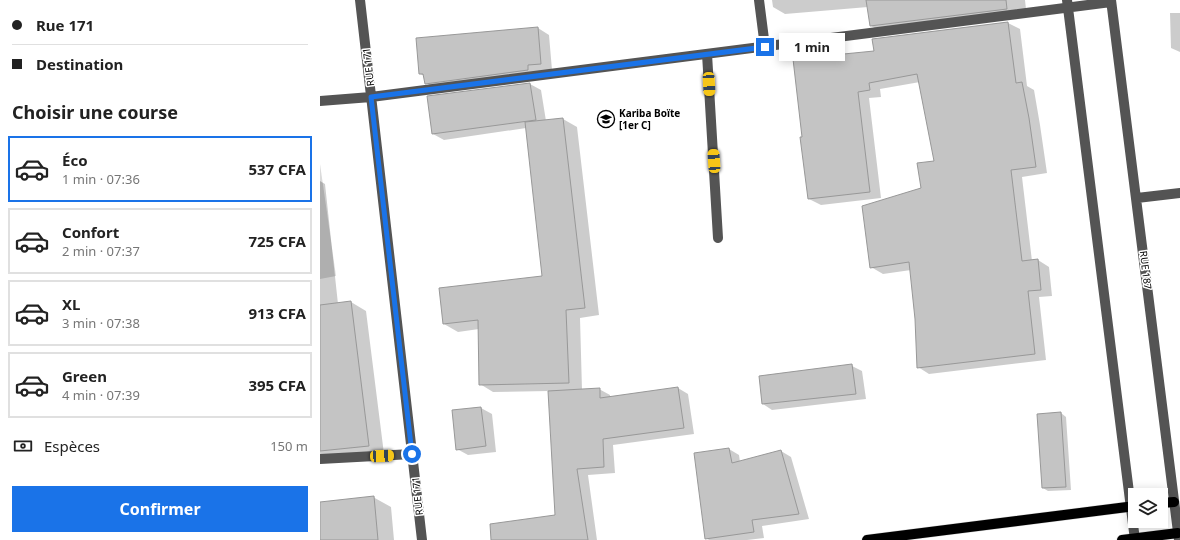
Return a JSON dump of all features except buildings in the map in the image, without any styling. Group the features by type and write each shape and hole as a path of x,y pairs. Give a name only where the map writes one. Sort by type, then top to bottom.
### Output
{"main road":[{"path":"1168,502 1174,502"},
{"path":"867,540 1128,508"},
{"path":"1122,540 1178,537"}],"street":[{"name":"RUE 171","path":"360,0 422,540"},
{"path":"759,0 765,47"},
{"path":"320,101 371,97 765,47 1067,4 1111,1"},
{"name":"RUE 187","path":"1111,1 1137,198 1178,537"},
{"path":"1067,4 1131,488"},
{"path":"707,54 718,238"},
{"path":"1137,198 1180,193"},
{"path":"320,459 412,454"},
{"path":"1134,528 1135,539"}],"shaded area":[{"path":"320,164 336,276 320,279"}],"place":[{"name":"Kariba Boïte [1er C]","path":"606,119"}],"route":[{"path":"412,454 371,97 765,47"}]}
